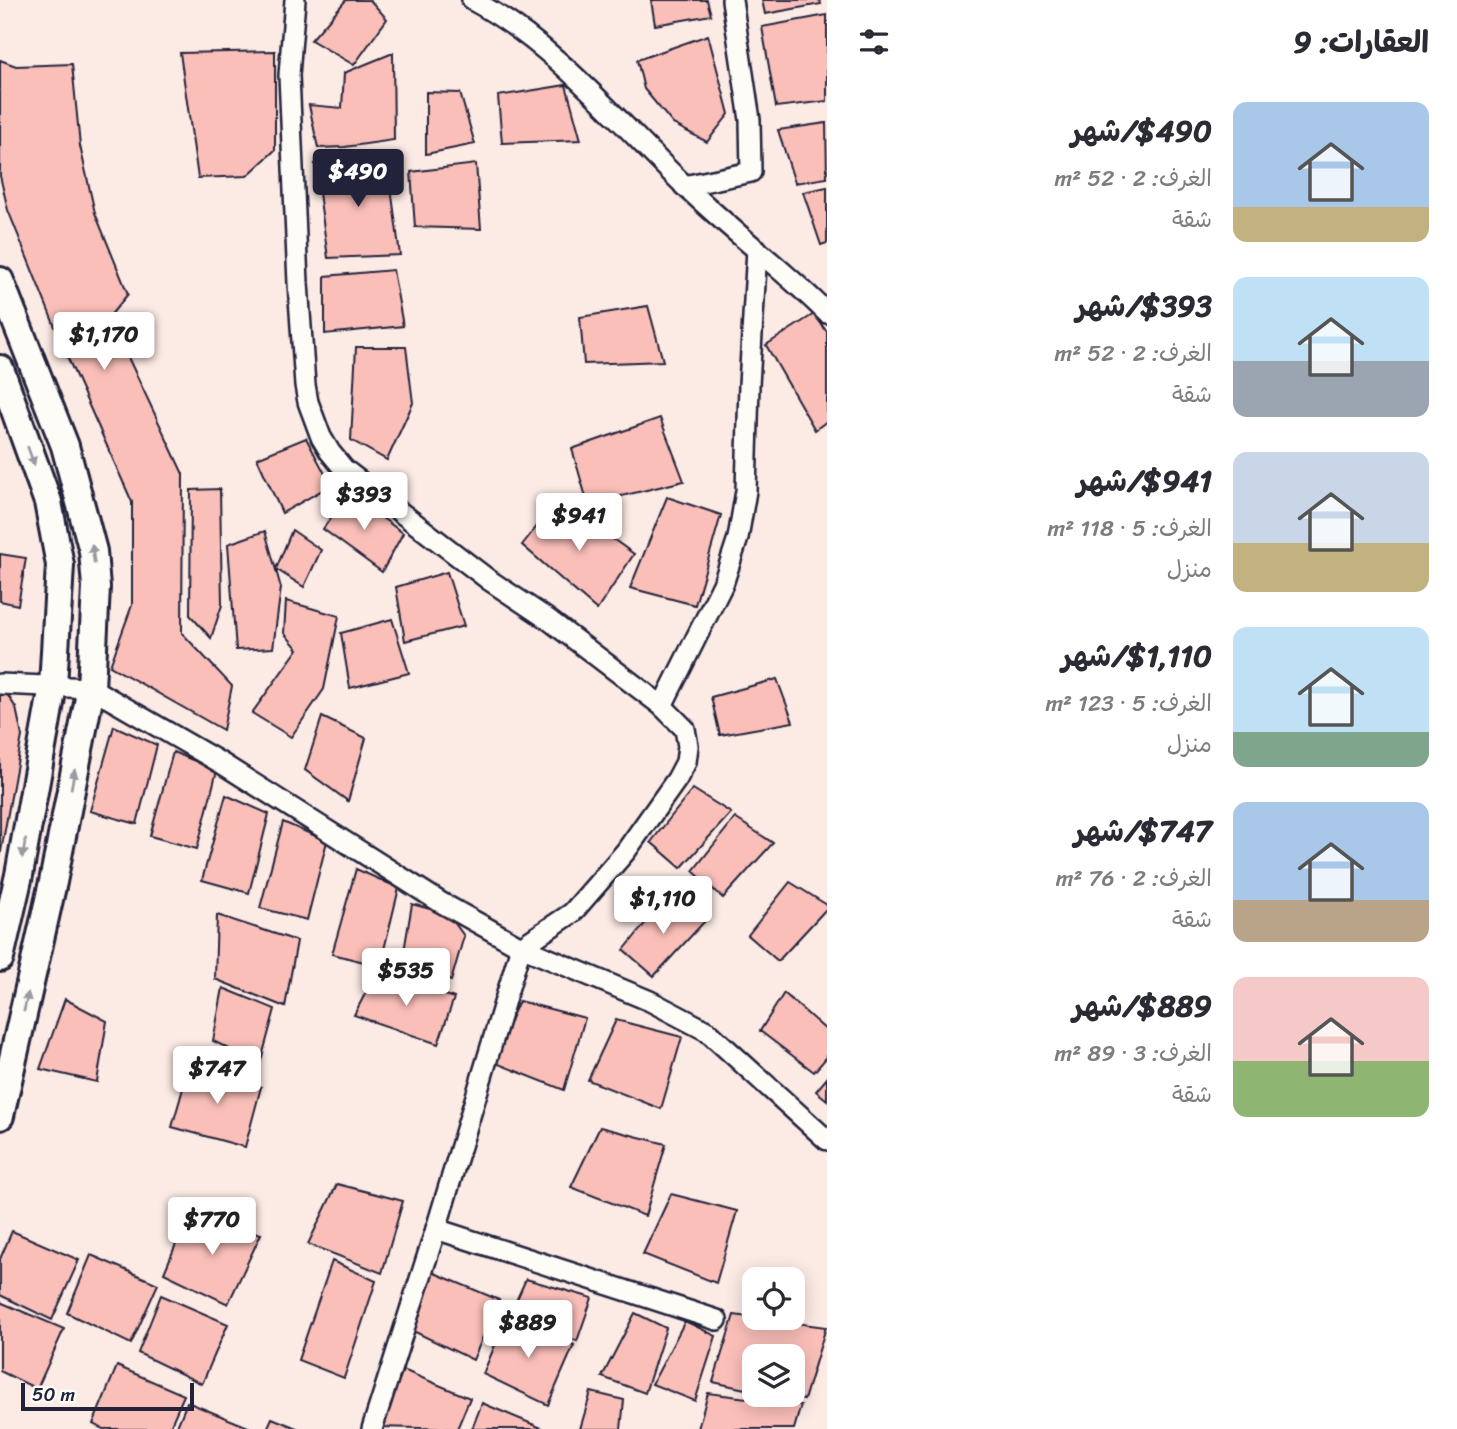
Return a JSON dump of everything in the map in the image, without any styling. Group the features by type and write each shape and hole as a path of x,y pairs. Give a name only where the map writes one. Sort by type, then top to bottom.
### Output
{"main road":[{"path":"0,281 65,446 93,551 96,587 91,688 52,882 0,1116"},
{"path":"0,369 48,502 56,537 60,587 53,686 19,875 0,958"}],"street":[{"path":"295,0 289,75 298,283 305,385 321,438 344,469 489,580 549,620 662,706 685,729 688,746 686,762 677,779 626,851 572,913 521,947 372,1429"},
{"path":"472,0 489,9 559,63 626,125 684,186 827,313"},
{"path":"684,186 751,172 750,120 732,0"},
{"path":"662,706 723,584 738,538 747,491 749,385 757,249"},
{"path":"0,684 91,688 221,763 440,902 521,947 650,1001 707,1031 827,1140"},
{"path":"436,1228 717,1320"}],"building":[{"path":"346,0 370,0 387,19 354,65 311,40"},
{"path":"651,0 707,0 711,15 655,25"},
{"path":"762,0 820,0 821,4 765,14"},
{"path":"827,15 827,101 776,107 762,27"},
{"path":"708,35 729,114 707,142 673,124 644,89 637,60"},
{"path":"275,51 275,150 247,176 198,178 180,53"},
{"path":"393,53 394,140 318,148 309,105 342,108 344,73"},
{"path":"0,60 16,66 72,64 80,146 95,213 128,294 109,317 183,474 182,633 232,686 223,730 110,666 132,605 132,502 66,354 8,210 0,176"},
{"path":"566,85 581,140 502,143 498,96"},
{"path":"426,92 460,93 475,144 426,154"},
{"path":"826,123 827,178 795,183 778,130"},
{"path":"387,158 400,255 328,258 315,164"},
{"path":"476,164 481,229 415,227 411,172"},
{"path":"827,187 827,243 821,245 803,192"},
{"path":"393,270 403,326 325,334 325,276"},
{"path":"648,306 663,361 584,364 580,317"},
{"path":"814,314 827,332 827,421 815,430 766,345"},
{"path":"356,347 406,347 413,403 387,460 351,440"},
{"path":"660,418 684,481 588,504 572,449"},
{"path":"306,438 331,485 282,513 257,458"},
{"path":"220,489 222,605 211,638 190,615 191,490"},
{"path":"346,496 360,502 403,533 382,572 323,529"},
{"path":"667,497 721,515 695,605 630,588"},
{"path":"558,500 634,554 597,610 522,545"},
{"path":"292,530 321,550 304,587 276,569"},
{"path":"265,531 281,588 273,648 236,650 228,544"},
{"path":"0,554 26,558 18,605 0,601"},
{"path":"447,572 464,626 405,641 396,587"},
{"path":"286,601 339,616 324,689 291,737 252,713 298,649 284,633"},
{"path":"392,619 409,673 350,688 341,633"},
{"path":"777,679 793,722 720,735 711,697"},
{"path":"0,690 5,691 16,708 22,736 0,857"},
{"path":"322,717 366,738 348,801 305,770"},
{"path":"114,726 157,745 137,824 90,811"},
{"path":"173,752 217,770 197,849 150,836"},
{"path":"693,789 731,813 681,868 651,842"},
{"path":"226,795 269,814 249,893 202,880"},
{"path":"735,818 773,843 723,898 693,871"},
{"path":"283,822 327,841 307,920 260,908"},
{"path":"356,869 399,888 380,966 332,954"},
{"path":"790,882 827,905 827,908 778,961 748,935"},
{"path":"666,897 705,921 654,976 624,950"},
{"path":"412,904 448,914 464,936 451,981 402,963"},
{"path":"217,915 297,941 285,1007 215,979"},
{"path":"376,973 454,998 438,1044 354,1015"},
{"path":"223,988 275,1009 260,1064 213,1041"},
{"path":"784,993 827,1031 827,1057 814,1072 760,1031"},
{"path":"65,999 107,1021 97,1082 40,1069"},
{"path":"519,1001 585,1018 564,1090 491,1061"},
{"path":"616,1020 682,1037 661,1109 588,1080"},
{"path":"190,1064 261,1087 245,1147 172,1127"},
{"path":"827,1078 827,1100 816,1091"},
{"path":"600,1127 666,1144 645,1216 571,1187"},
{"path":"337,1184 403,1201 382,1273 308,1244"},
{"path":"671,1194 737,1211 716,1283 643,1254"},
{"path":"188,1215 261,1234 228,1304 164,1273"},
{"path":"12,1231 79,1260 52,1320 0,1295 0,1259"},
{"path":"91,1255 158,1284 131,1344 67,1313"},
{"path":"332,1261 376,1281 344,1378 298,1360"},
{"path":"432,1272 499,1300 473,1360 409,1329"},
{"path":"526,1279 592,1298 577,1341 512,1310"},
{"path":"161,1295 228,1324 202,1384 138,1353"},
{"path":"0,1302 64,1329 37,1389 0,1371"},
{"path":"635,1313 666,1328 645,1393 602,1377"},
{"path":"734,1315 742,1316 742,1330 805,1330 805,1324 826,1327 805,1397 805,1344 742,1344 742,1388 713,1382"},
{"path":"507,1316 574,1345 548,1405 483,1374"},
{"path":"685,1321 716,1336 695,1401 652,1384"},
{"path":"117,1366 184,1395 169,1429 103,1429 93,1424"},
{"path":"403,1370 470,1398 457,1429 379,1427"},
{"path":"591,1392 624,1400 621,1429 580,1429"},
{"path":"708,1393 742,1397 742,1407 800,1407 794,1429 698,1429"},
{"path":"187,1402 253,1429 176,1429"},
{"path":"482,1403 544,1429 472,1429"},
{"path":"272,1418 299,1429 267,1429"}]}
